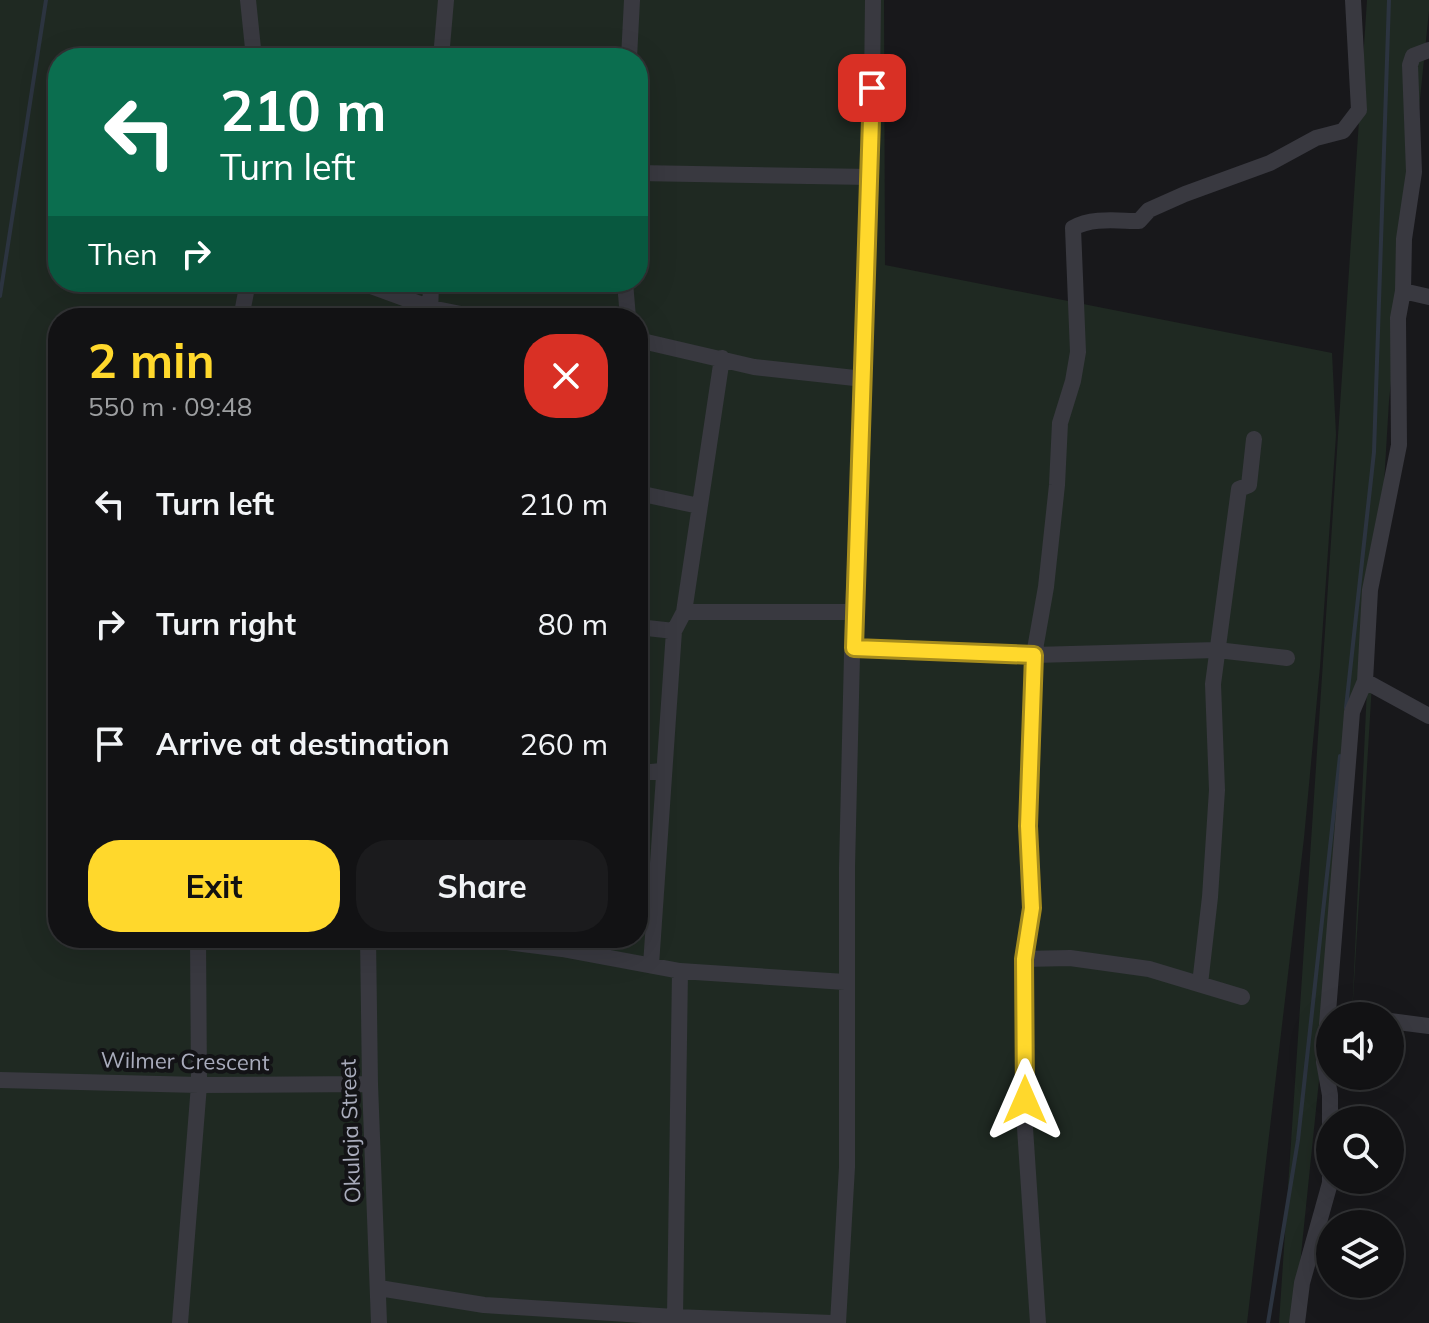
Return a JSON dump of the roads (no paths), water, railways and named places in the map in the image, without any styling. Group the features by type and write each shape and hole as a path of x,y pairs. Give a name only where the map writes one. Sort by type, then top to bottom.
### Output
{"street":[{"path":"248,0 253,48"},
{"path":"442,48 446,0"},
{"path":"630,48 632,0"},
{"path":"379,1288 484,1305 835,1323 847,1167 845,982 853,612 871,177 873,0"},
{"path":"1038,1323 1025,1128 1024,959 1032,908 1028,826 1034,655 1046,587 1060,423 1078,352 1073,228 1081,223 1139,221 1149,210 1173,199 1270,163 1316,138 1343,131 1359,110 1353,0"},
{"path":"1331,1002 1352,712 1365,681 1370,590 1399,445 1396,372 1398,318 1403,291 1404,239 1414,172 1410,65 1413,56 1429,50"},
{"path":"648,173 871,177"},
{"path":"1403,291 1429,297"},
{"path":"383,292 419,308"},
{"path":"648,342 754,367 864,379"},
{"path":"651,965 674,631 684,612 722,358"},
{"path":"1200,984 1217,790 1213,684 1239,489 1249,485 1254,439"},
{"path":"648,495 699,506"},
{"path":"684,612 853,612"},
{"path":"648,628 674,631"},
{"path":"854,648 1034,655 1217,650 1287,658"},
{"path":"1365,681 1429,716"},
{"path":"648,772 663,771"},
{"path":"180,1323 199,1085 198,948"},
{"name":"Okulaja Street","path":"368,948 379,1323"},
{"path":"554,948 680,971 845,982"},
{"path":"1024,959 1070,958 1149,969 1242,997"},
{"path":"675,1317 680,971"},
{"path":"1404,1023 1429,1026"},
{"name":"Wilmer Crescent","path":"0,1080 199,1085 370,1084"},
{"path":"1297,1323 1302,1283 1330,1183 1329,1090"}],"waterway":[{"path":"0,296 46,0"},
{"path":"1346,708 1374,452 1389,0"},
{"path":"1268,1323 1298,1140 1340,756"}]}
